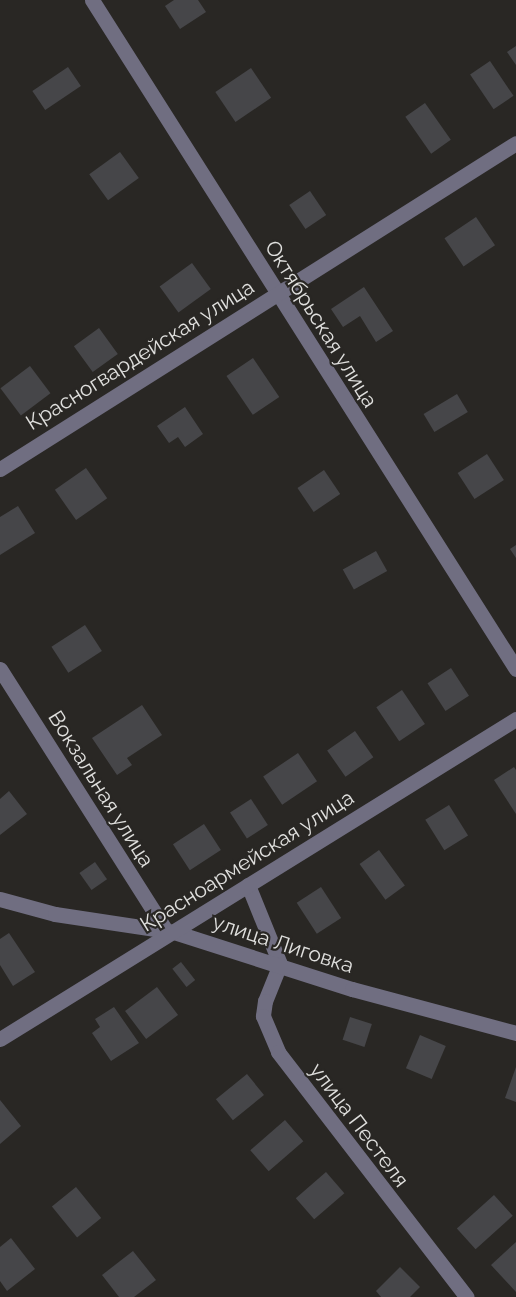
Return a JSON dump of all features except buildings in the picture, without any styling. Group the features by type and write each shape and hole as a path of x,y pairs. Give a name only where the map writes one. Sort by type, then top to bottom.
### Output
{"street":[{"name":"Октябрьская улица","path":"92,0 276,294 516,669"},
{"name":"Красногвардейская улица","path":"0,469 516,143"},
{"name":"Вокзальная улица","path":"0,669 170,931"},
{"name":"Красноармейская улица","path":"0,1039 170,931 516,719"},
{"path":"248,885 280,964"},
{"name":"улица Лиговка","path":"0,899 56,914 170,931 280,964 352,989 516,1033"},
{"name":"улица Пестеля","path":"280,964 265,1001 263,1016 278,1052 467,1297"}]}
